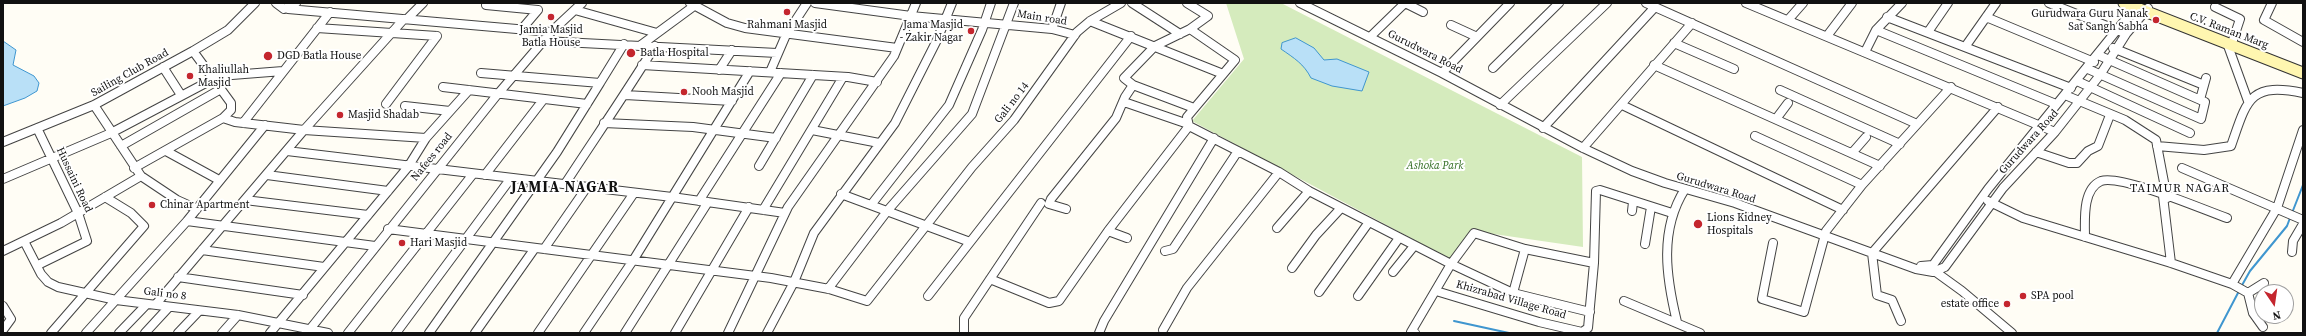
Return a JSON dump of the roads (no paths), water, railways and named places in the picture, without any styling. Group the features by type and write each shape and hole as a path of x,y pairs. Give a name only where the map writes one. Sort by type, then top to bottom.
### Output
{"main road":[{"name":"C.V. Raman Marg","path":"2124,3 2141,6 2303,73"},
{"name":"C.V. Raman Marg","path":"2230,42 2303,68"}],"street":[{"name":"Sailing Club Road","path":"3,142 94,105 193,51 228,30 255,3"},
{"path":"276,3 282,9 551,32"},
{"path":"288,9 296,3"},
{"path":"119,333 178,277 304,130 405,19 423,3"},
{"name":"Nafees road","path":"309,331 437,168 497,95 551,32 582,3"},
{"path":"770,72 786,35 807,3"},
{"name":"Main road","path":"815,3 912,16 1052,29 1075,35"},
{"path":"728,333 757,276 785,213 838,134 877,82 897,48 912,16 916,3"},
{"path":"767,333 794,282 814,233 895,122 937,40 952,3"},
{"path":"871,205 949,105 985,22 991,3"},
{"path":"388,230 671,263 794,282 828,289 888,210 972,114 1014,3"},
{"path":"1052,29 1061,3"},
{"name":"Gali no 14","path":"828,289 867,301 925,225 972,167 1014,120 1075,35 1090,21 1121,3"},
{"path":"1132,3 1180,34"},
{"path":"1187,3 1208,16 1190,29 1155,46 1125,77 1125,81 1194,108"},
{"name":"Gurudwara Road","path":"1300,3 1442,72 1500,105 1583,148 1651,178 1735,203 1874,251 1912,267 1932,269 1945,267 1992,202 2055,132 2118,50 2141,6"},
{"path":"1370,37 1405,3 1423,12"},
{"path":"1442,72 1475,36 1510,3"},
{"path":"1493,68 1559,3"},
{"path":"1500,105 1607,3"},
{"path":"1646,3 1917,124"},
{"path":"1788,20 1803,3"},
{"path":"1827,36 1852,3"},
{"path":"1928,32 1948,3"},
{"path":"1965,47 1996,3"},
{"path":"2049,3 2126,34"},
{"path":"2272,3 2264,20 2303,42"},
{"path":"1752,4 2055,132"},
{"path":"1865,52 1876,30 1899,4"},
{"path":"486,5 512,5 538,10 521,30"},
{"path":"641,45 692,5 732,25 786,35 897,48"},
{"path":"2012,333 1962,291 1932,269 1932,265 1982,198 2056,104 2088,69 2106,45 2141,6"},
{"path":"1543,128 1655,7"},
{"path":"2215,7 2240,18 2230,42 2248,101"},
{"path":"575,10 657,33"},
{"path":"243,123 330,12"},
{"path":"1887,17 1965,47 2074,85 2090,87 2190,132"},
{"path":"1986,17 2096,59 2110,61 2205,102 2201,119 2088,69"},
{"path":"416,35 428,21"},
{"path":"1090,21 1131,36 1223,74"},
{"path":"1583,148 1622,105 1654,64 1692,23"},
{"path":"1451,25 1475,36"},
{"path":"317,28 437,36 386,104"},
{"path":"1188,125 1186,119 1235,60 1190,29"},
{"path":"1876,30 2056,104"},
{"path":"928,296 1131,36"},
{"path":"543,41 777,53"},
{"path":"1674,43 1734,69"},
{"path":"429,333 537,180 624,44"},
{"path":"2106,45 2205,82 2201,96 2198,99"},
{"path":"565,184 604,122 626,95 642,65 656,46"},
{"path":"719,70 732,50"},
{"path":"134,168 166,152 224,118 232,108 231,103 193,51"},
{"path":"1654,64 1880,166"},
{"path":"642,65 843,77 877,82"},
{"path":"163,66 181,95"},
{"path":"3,179 111,133 213,78 227,74 283,71"},
{"path":"584,333 634,259 750,72"},
{"path":"481,73 600,83"},
{"path":"625,333 671,263 742,134 781,73"},
{"path":"759,166 813,75"},
{"path":"763,210 843,77"},
{"path":"1066,209 1049,204 1051,199 1116,118 1133,85"},
{"path":"443,87 497,95 587,104"},
{"path":"2157,146 2204,150 2231,146 2248,101 2257,94 2275,87 2303,93"},
{"path":"1773,243 1762,299 1804,312 1824,234 1862,185 1951,88"},
{"path":"121,146 221,89"},
{"path":"270,333 408,167 426,138 469,90"},
{"path":"1780,90 1900,144"},
{"path":"626,95 732,101"},
{"path":"2065,95 2145,132 2156,140 2165,197 2170,263"},
{"path":"485,175 543,100"},
{"path":"1124,102 1188,125 1279,172 1309,191 1414,246 1512,293 1590,312"},
{"path":"1776,119 1788,104"},
{"path":"94,105 134,168 141,176 177,200 197,209"},
{"path":"1622,105 1843,210"},
{"path":"405,106 450,111"},
{"path":"1901,321 1892,300 1877,295 1874,251 1998,107"},
{"path":"2036,152 2069,163 2077,163 2088,152 2098,146 2110,115"},
{"path":"224,118 243,123 304,130 426,138"},
{"path":"604,122 713,130 776,138"},
{"path":"86,333 187,221 218,180 265,125"},
{"path":"990,278 1049,303 1056,303 1062,299 1108,231 1188,125"},
{"name":"Hussaini Road","path":"37,128 78,213 88,241 38,265"},
{"path":"812,130 879,143"},
{"path":"2239,288 2262,236 2277,208 2303,130"},
{"path":"1755,136 1862,185"},
{"path":"1852,153 1866,137"},
{"path":"1100,333 1104,321 1214,138"},
{"path":"287,151 408,167 437,168 473,174 537,180 785,213"},
{"path":"1165,251 1173,249 1238,151"},
{"path":"166,152 218,180"},
{"path":"2182,168 2295,216"},
{"path":"1163,330 1187,288 1279,172"},
{"path":"348,333 473,174"},
{"path":"266,175 388,191"},
{"path":"3,251 78,213 141,176"},
{"path":"396,333 511,178"},
{"path":"2085,237 2084,211 2091,192 2102,181 2116,181 2136,186 2227,218"},
{"path":"475,333 587,187"},
{"path":"1677,322 1670,293 1668,262 1669,228 1672,213 1685,189"},
{"path":"1584,332 1588,328 1590,312 1594,263 1596,191 1600,190 1632,206 1651,207 1672,213"},
{"path":"1277,228 1309,191"},
{"path":"538,333 634,193"},
{"path":"841,194 888,210 970,242"},
{"path":"51,333 144,226 131,213 106,197"},
{"path":"1982,198 2023,218 2170,263 2239,288 2264,283"},
{"path":"245,200 368,215"},
{"path":"964,333 964,318 1041,203"},
{"path":"675,333 711,269 749,207"},
{"path":"1645,244 1651,207"},
{"path":"1292,268 1316,235 1341,208"},
{"path":"187,221 348,241 375,246"},
{"path":"1319,292 1369,222"},
{"path":"2292,252 2294,241 2303,224"},
{"path":"1108,231 1127,238"},
{"path":"1415,333 1410,332 1451,264 1474,233 1525,249 1594,263"},
{"path":"1358,296 1399,238"},
{"name":"Gali no 8","path":"24,241 38,265 41,274 54,285 86,294 116,300 238,315 309,331 328,333"},
{"path":"1393,272 1414,246"},
{"path":"1512,293 1525,249"},
{"path":"202,250 324,267"},
{"path":"178,277 303,295"},
{"path":"2239,288 2263,327"},
{"name":"Khizrabad Village Road","path":"1436,291 1539,322 1584,332"},
{"path":"1624,301 1677,322 1700,333"},
{"path":"3,306 11,319 3,330"},
{"path":"145,333 169,307"},
{"path":"178,333 199,310"},
{"path":"222,333 238,315"}],"water":[{"path":"1296,38 1314,48 1324,60 1337,59 1369,72 1362,91 1332,86 1311,78 1302,65 1281,49 1282,43"},
{"path":"3,41 16,50 13,65 34,76 39,83 37,91 25,98 3,106"}],"waterway":[{"path":"2292,213 2303,185"},
{"path":"2241,287 2250,271 2287,226 2290,218"},
{"path":"2217,333 2239,291"},
{"path":"1454,321 1509,333"}],"place":[{"name":"Rahmani Masjid","path":"787,12"},
{"name":"Jamia Masjid Batla House","path":"551,17"},
{"name":"Gurudwara Guru Nanak Sat Sangh Sabha","path":"2156,20"},
{"name":"Jama Masjid - Zakir Nagar","path":"971,31"},
{"name":"Batla Hospital","path":"631,53"},
{"name":"DGD Batla House","path":"268,56"},
{"name":"Khaliullah Masjid","path":"190,76"},
{"name":"Nooh Masjid","path":"684,92"},
{"name":"Masjid Shadab","path":"340,115"},
{"name":"Chinar Apartment","path":"152,205"},
{"name":"Lions Kidney Hospitals","path":"1698,224"},
{"name":"Hari Masjid","path":"402,243"},
{"name":"SPA pool","path":"2023,296"},
{"name":"estate office","path":"2007,304"}],"district":[{"name":"JAMIA NAGAR","path":"565,188"},
{"name":"TAIMUR NAGAR","path":"2180,189"}],"park label":[{"name":"Ashoka Park","path":"1435,166"}]}
